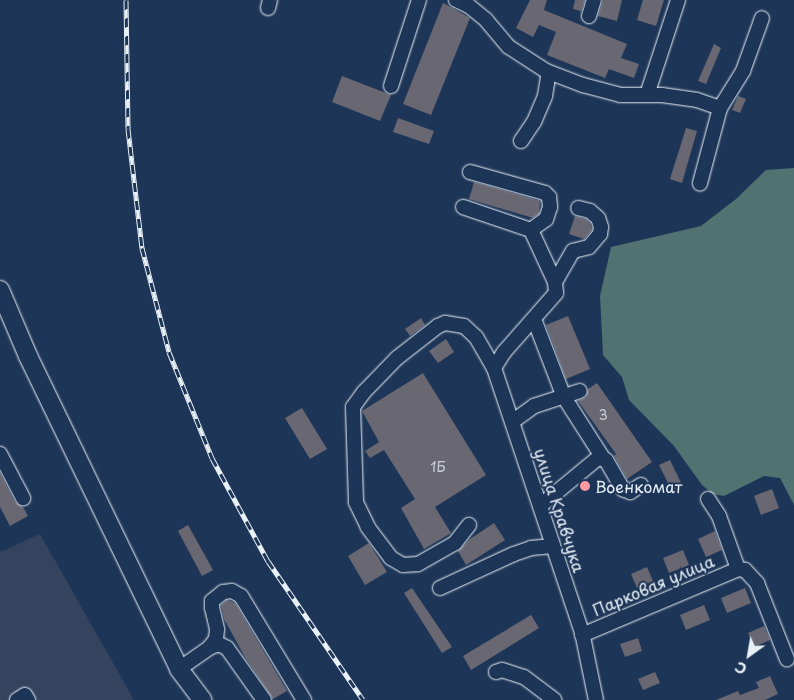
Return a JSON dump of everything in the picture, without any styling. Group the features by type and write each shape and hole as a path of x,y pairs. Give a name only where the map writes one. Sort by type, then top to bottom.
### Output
{"main road":[{"path":"0,290 28,356 180,669 202,700"}],"lane":[{"path":"391,86 419,0"},
{"path":"456,0 469,6 486,20 509,47 549,72 620,95 662,94 697,100 720,108"},
{"path":"589,16 594,0"},
{"path":"647,95 678,0"},
{"path":"700,183 720,108 743,71 762,18"},
{"path":"521,141 534,122 545,96 549,72"},
{"path":"470,172 545,193 550,197 550,207 546,219 531,230"},
{"path":"463,206 531,230 555,282 556,293 504,352 494,368"},
{"path":"555,282 573,251 589,246 600,234 601,227 598,218 590,212 578,208"},
{"path":"534,319 564,397 602,458 623,489 630,492 641,485"},
{"name":"улица Кравчука","path":"468,525 455,542 418,564 404,565 391,558 368,527 356,502 353,407 364,392 398,358 438,326 445,323 464,326 476,337 494,368 582,635 596,700"},
{"path":"512,422 534,406 580,391"},
{"path":"0,454 24,498"},
{"path":"540,506 594,462 602,458"},
{"path":"708,499 719,516 738,569 745,570 757,583 787,659"},
{"path":"440,588 514,554 531,548 553,546"},
{"name":"Парковая улица","path":"582,635 738,569"},
{"path":"210,648 216,639 218,629 212,601 223,592 232,591 240,596 304,700"},
{"path":"180,669 219,644 227,648 264,700"},
{"path":"496,672 502,670 524,677 554,700"},
{"path":"17,700 25,695 28,700"}],"shaded area":[{"path":"40,534 134,700 0,700 0,552"}],"green space":[{"path":"794,168 794,505 780,478 764,476 724,496 713,494 702,485 674,446 629,400 622,377 603,355 600,296 611,247 701,226 736,199 766,170"}],"building":[{"path":"530,0 547,0 544,10 627,44 621,58 639,64 634,78 609,69 605,78 547,55 556,32 539,25 533,37 516,28"},
{"path":"575,0 585,0 581,11 573,9"},
{"path":"603,0 622,0 617,21 598,16"},
{"path":"643,0 664,0 656,26 637,20"},
{"path":"443,3 470,18 431,115 403,104"},
{"path":"714,44 721,48 706,84 698,81"},
{"path":"342,76 391,95 380,121 332,102"},
{"path":"738,96 746,99 740,113 732,110"},
{"path":"398,118 434,131 429,144 393,132"},
{"path":"686,128 697,131 682,183 670,179"},
{"path":"474,182 540,201 539,214 533,218 469,199"},
{"path":"575,216 586,219 590,223 592,230 584,239 569,234"},
{"path":"568,316 590,369 566,379 546,325"},
{"path":"421,318 425,325 410,336 405,329"},
{"path":"446,339 454,352 438,363 429,351"},
{"path":"423,373 486,475 435,507 451,533 424,549 401,508 415,499 384,450 370,458 365,451 379,442 362,411"},
{"path":"597,383 652,462 627,479 614,456 616,454 578,401 586,397 588,389"},
{"path":"302,408 327,449 310,459 285,418"},
{"path":"670,460 682,485 672,491 659,465"},
{"path":"0,473 15,502 23,507 28,516 10,526 0,507"},
{"path":"772,489 779,508 761,515 754,496"},
{"path":"494,523 505,540 466,565 458,551 470,539"},
{"path":"188,525 213,570 202,576 178,531"},
{"path":"715,531 722,550 706,557 698,539"},
{"path":"369,543 387,572 365,585 348,556"},
{"path":"683,550 689,565 669,573 663,558"},
{"path":"647,567 653,581 637,588 631,574"},
{"path":"412,588 452,647 442,653 404,593"},
{"path":"745,588 751,603 727,613 721,598"},
{"path":"227,600 235,603 287,691 273,699 246,659 224,619 221,605"},
{"path":"704,605 710,620 686,630 680,615"},
{"path":"531,615 539,628 471,670 463,656"},
{"path":"764,626 770,640 754,647 748,633"},
{"path":"638,638 642,651 625,657 620,644"},
{"path":"655,672 660,683 643,690 638,679"},
{"path":"770,676 778,694 765,700 716,700 738,691 740,695 759,688 756,682"}],"railway":[{"path":"126,0 128,129 142,248 169,352 212,458 268,561 363,700"}],"place":[{"name":"Военкомат","path":"585,486"}]}
